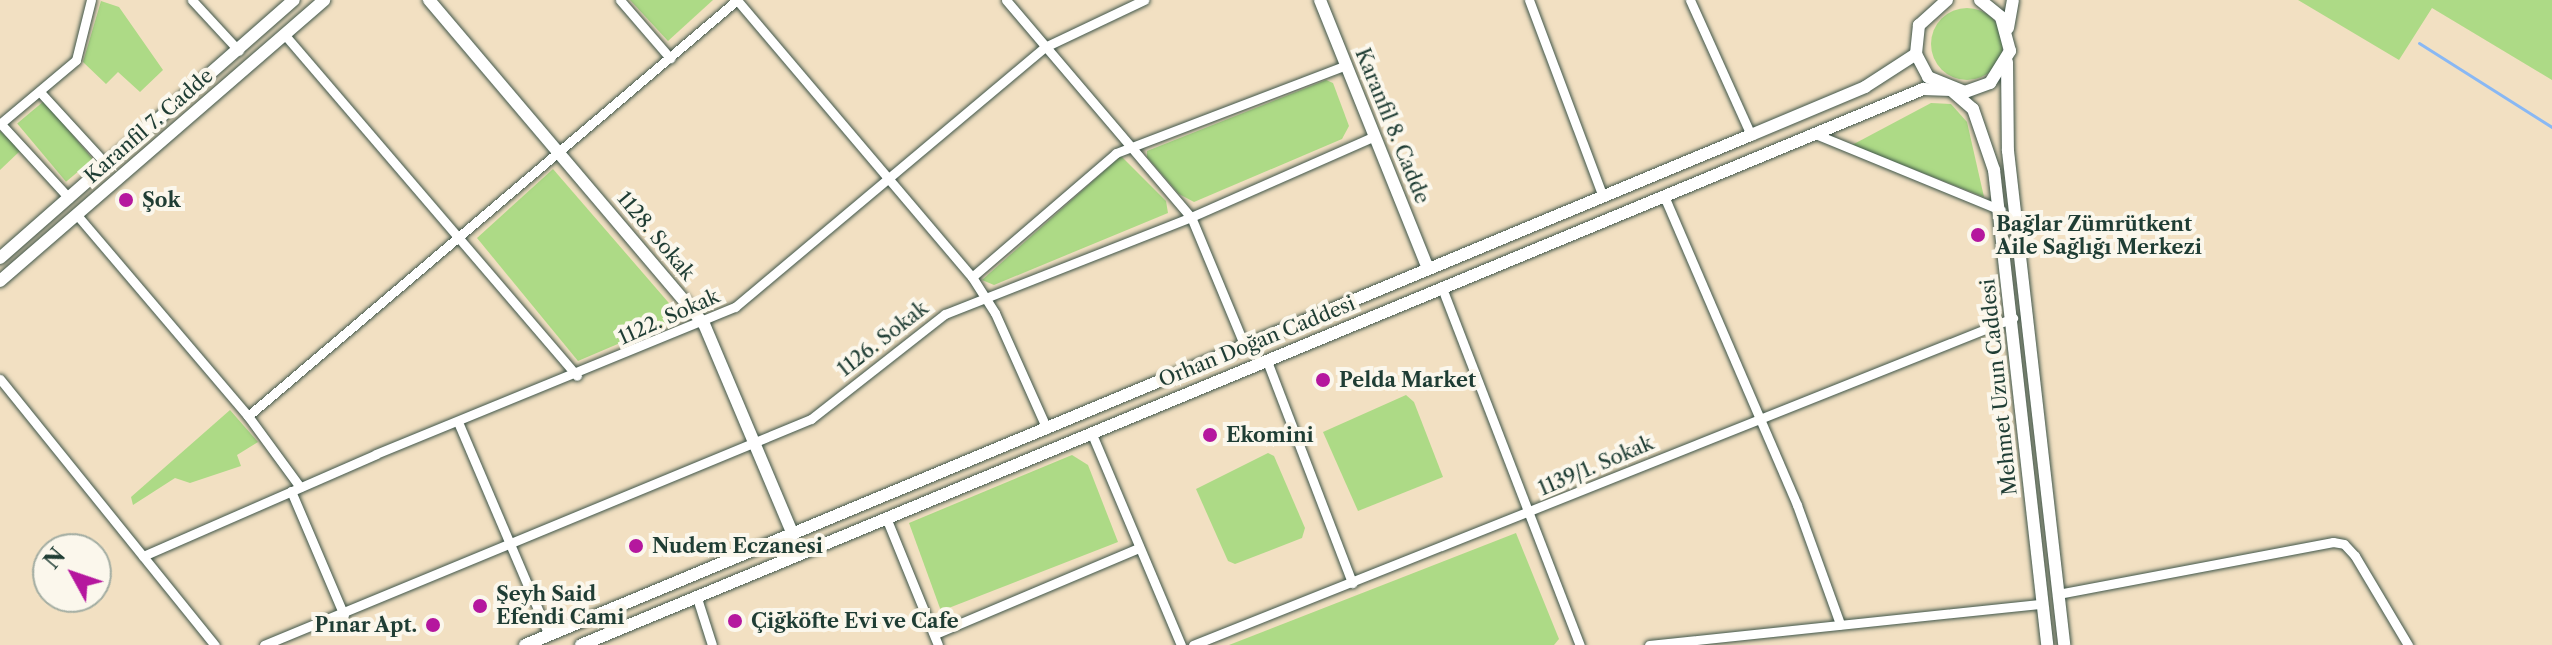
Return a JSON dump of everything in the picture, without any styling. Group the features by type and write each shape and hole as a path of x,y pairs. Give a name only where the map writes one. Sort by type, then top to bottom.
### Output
{"main road":[{"name":"Karanfil 7. Cadde","path":"0,258 294,0"},
{"name":"Karanfil 7. Cadde","path":"0,281 324,0"},
{"name":"1128. Sokak","path":"429,0 704,324 793,535"},
{"name":"Karanfil 8. Cadde","path":"1320,0 1372,137 1427,266"},
{"path":"525,645 1245,347 1427,266 1603,197 1865,87 1916,54 1915,39 1927,6 1947,0"},
{"path":"1980,0 2008,28"},
{"path":"2013,0 2008,28 2008,151 2064,645"},
{"name":"Mehmet Uzun Caddesi","path":"1916,54 1928,77 1951,90 1973,109 1981,126 2001,210 2047,645"},
{"name":"Orhan Doğan Caddesi","path":"581,645 1903,94 1978,89 2007,62"}],"street":[{"path":"69,198 1,123 76,60 91,0"},
{"path":"192,0 239,51"},
{"path":"620,0 670,58"},
{"path":"248,416 737,0 972,277 995,313 1047,429"},
{"path":"1006,0 1191,217 1245,347"},
{"name":"1122. Sokak","path":"143,556 458,422 704,324 735,307 1045,47 1144,0"},
{"path":"1529,0 1603,197"},
{"path":"1690,0 1751,135"},
{"path":"284,34 577,376"},
{"path":"972,277 1116,153 1346,65"},
{"path":"40,92 107,165"},
{"path":"1813,133 2001,210"},
{"name":"1126. Sokak","path":"264,645 344,615 811,419 917,332 982,296 1022,285 1191,217 1372,137"},
{"path":"1664,196 1760,416 1840,624"},
{"path":"77,215 248,416 296,489 344,615"},
{"path":"1442,288 1580,645"},
{"name":"1139/1. Sokak","path":"1193,645 1531,512 1760,416 2013,318"},
{"path":"1267,361 1352,583"},
{"path":"0,379 215,645"},
{"path":"458,422 549,635"},
{"path":"1091,432 1181,645"},
{"path":"887,520 938,645"},
{"path":"2058,594 2344,544 2408,645"},
{"path":"935,634 1139,548"},
{"path":"697,598 712,645"},
{"path":"1649,645 2042,604"}],"green space":[{"path":"630,0 713,0 668,41"},
{"path":"2298,0 2552,0 2552,80 2432,8 2399,60"},
{"path":"101,1 119,7 163,70 140,92 118,72 106,84 83,62"},
{"path":"1967,8 1987,14 1997,24 2003,44 1997,64 1987,74 1967,80 1947,74 1937,64 1931,44 1937,24 1947,14"},
{"path":"1326,80 1333,83 1349,126 1342,139 1194,202 1179,194 1147,157 1147,151"},
{"path":"44,101 93,159 66,182 17,123"},
{"path":"1931,103 1951,104 1967,122 1984,197 1852,145"},
{"path":"0,131 21,150 0,170"},
{"path":"1121,156 1166,201 1168,213 994,285 982,280"},
{"path":"553,169 681,317 578,361 477,238"},
{"path":"1406,395 1414,402 1443,477 1358,511 1323,432"},
{"path":"230,410 258,442 237,455 241,466 190,483 175,478 133,505 131,497"},
{"path":"1268,453 1274,456 1305,528 1302,538 1235,564 1228,561 1196,489"},
{"path":"1072,455 1088,465 1118,542 941,611 909,523"},
{"path":"1516,533 1559,639 1554,645 1229,645"}],"waterway":[{"path":"2419,43 2552,127"}],"place":[{"name":"Şok","path":"126,200"},
{"name":"Bağlar Zümrütkent Aile Sağlığı Merkezi","path":"1978,235"},
{"name":"Pelda Market","path":"1323,380"},
{"name":"Ekomini","path":"1210,435"},
{"name":"Nudem Eczanesi","path":"636,546"},
{"name":"Şeyh Said Efendi Cami","path":"480,606"},
{"name":"Çiğköfte Evi ve Cafe","path":"735,621"},
{"name":"Pınar Apt.","path":"433,625"}]}
